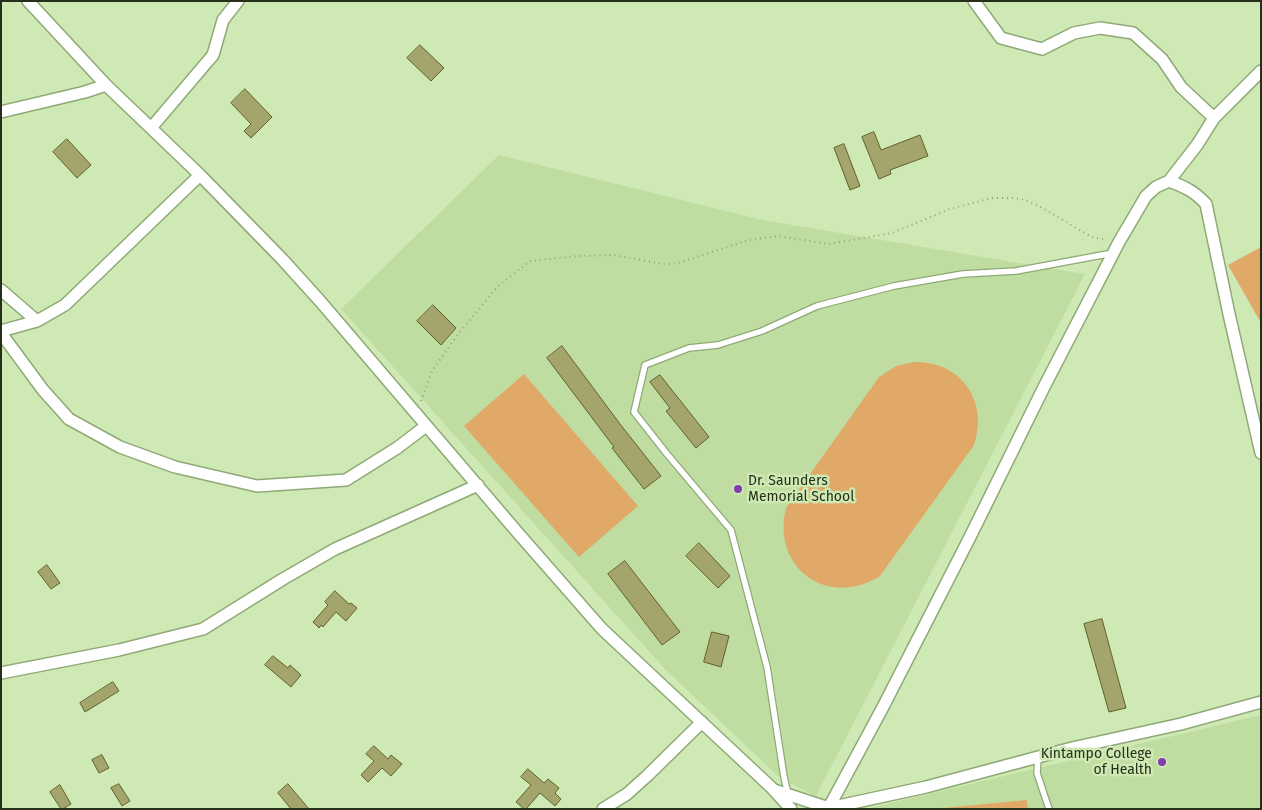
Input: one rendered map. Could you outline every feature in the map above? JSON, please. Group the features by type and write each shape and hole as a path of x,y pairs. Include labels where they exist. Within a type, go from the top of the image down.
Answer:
{"street":[{"path":"28,1 106,85 200,174 282,259 602,629 773,789 791,809"},
{"path":"151,128 213,55 223,20 238,1"},
{"path":"974,1 1001,38 1042,49 1074,33 1100,28 1133,33 1162,59 1181,87 1214,118"},
{"path":"829,808 883,707 1119,242 1146,196 1156,187 1169,181 1197,145 1214,118 1261,71"},
{"path":"1,112 106,85"},
{"path":"200,174 65,305 37,321 1,332 43,390 69,420 120,447 166,464 257,486 346,480 397,448 426,426"},
{"path":"1169,181 1196,193 1206,204 1261,453"},
{"path":"1,290 37,321"},
{"path":"1,673 119,650 203,629 334,549 478,486"},
{"path":"773,789 829,808 926,787 1072,748 1181,724 1261,702"},
{"path":"603,809 627,794 702,722"}],"lane":[{"path":"788,795 767,667 731,530 634,412 645,366 689,348 718,346 762,331 817,306 894,286 963,274 1016,271 1113,253"},
{"path":"1038,758 1037,774 1049,809"}],"path":[{"path":"416,414 432,371 456,337 497,287 530,261 578,256 613,255 664,264 678,263 749,240 778,236 829,244 892,234 950,209 992,198 1025,200 1092,237 1119,242"}],"shaded area":[{"name":"Dr. Saunders Memorial School","path":"499,155 762,220 1085,274 816,796 780,778 664,668 341,309"},
{"path":"1261,247 1261,323 1228,265"},
{"path":"914,362 931,363 945,368 958,376 967,387 974,399 978,413 978,429 974,445 880,576 860,585 841,588 823,585 808,577 795,565 787,549 784,530 786,508 879,377 896,366"},
{"path":"524,374 638,506 579,557 464,426"},
{"name":"Kintampo College of Health","path":"1261,715 1261,809 866,809"},
{"path":"1027,800 1028,809 933,809"}],"building":[{"path":"420,45 444,68 431,81 407,58"},
{"path":"245,89 272,117 251,138 244,131 251,124 231,103"},
{"path":"874,132 881,150 920,135 928,156 890,170 891,174 879,179 862,137"},
{"path":"67,139 91,165 77,178 53,152"},
{"path":"844,144 860,186 850,190 834,148"},
{"path":"433,305 456,328 441,345 417,321"},
{"path":"562,346 661,476 644,489 547,358"},
{"path":"660,375 709,437 696,448 666,411 670,408 650,382"},
{"path":"699,543 730,576 718,588 686,556"},
{"path":"625,561 680,632 662,645 608,574"},
{"path":"47,565 60,583 51,589 38,572"},
{"path":"335,591 349,604 351,603 357,608 346,621 336,612 323,627 321,625 319,628 313,622 328,605 325,602"},
{"path":"1102,619 1126,708 1109,712 1084,624"},
{"path":"712,632 729,636 721,667 704,662"},
{"path":"273,656 288,668 290,665 301,675 291,687 265,665"},
{"path":"113,682 119,691 85,712 80,703"},
{"path":"374,746 388,759 391,755 402,764 391,776 382,768 368,782 361,775 374,761 366,754"},
{"path":"102,755 109,768 99,773 92,760"},
{"path":"528,769 544,783 548,779 559,788 555,793 561,799 555,806 540,793 526,809 516,802 531,785 521,777"},
{"path":"119,784 130,801 122,806 111,788"},
{"path":"288,784 309,809 291,809 278,793"},
{"path":"60,785 71,804 63,809 61,809 50,792"}],"place":[{"name":"Dr. Saunders Memorial School","path":"738,489"},
{"name":"Kintampo College of Health","path":"1162,762"}]}
